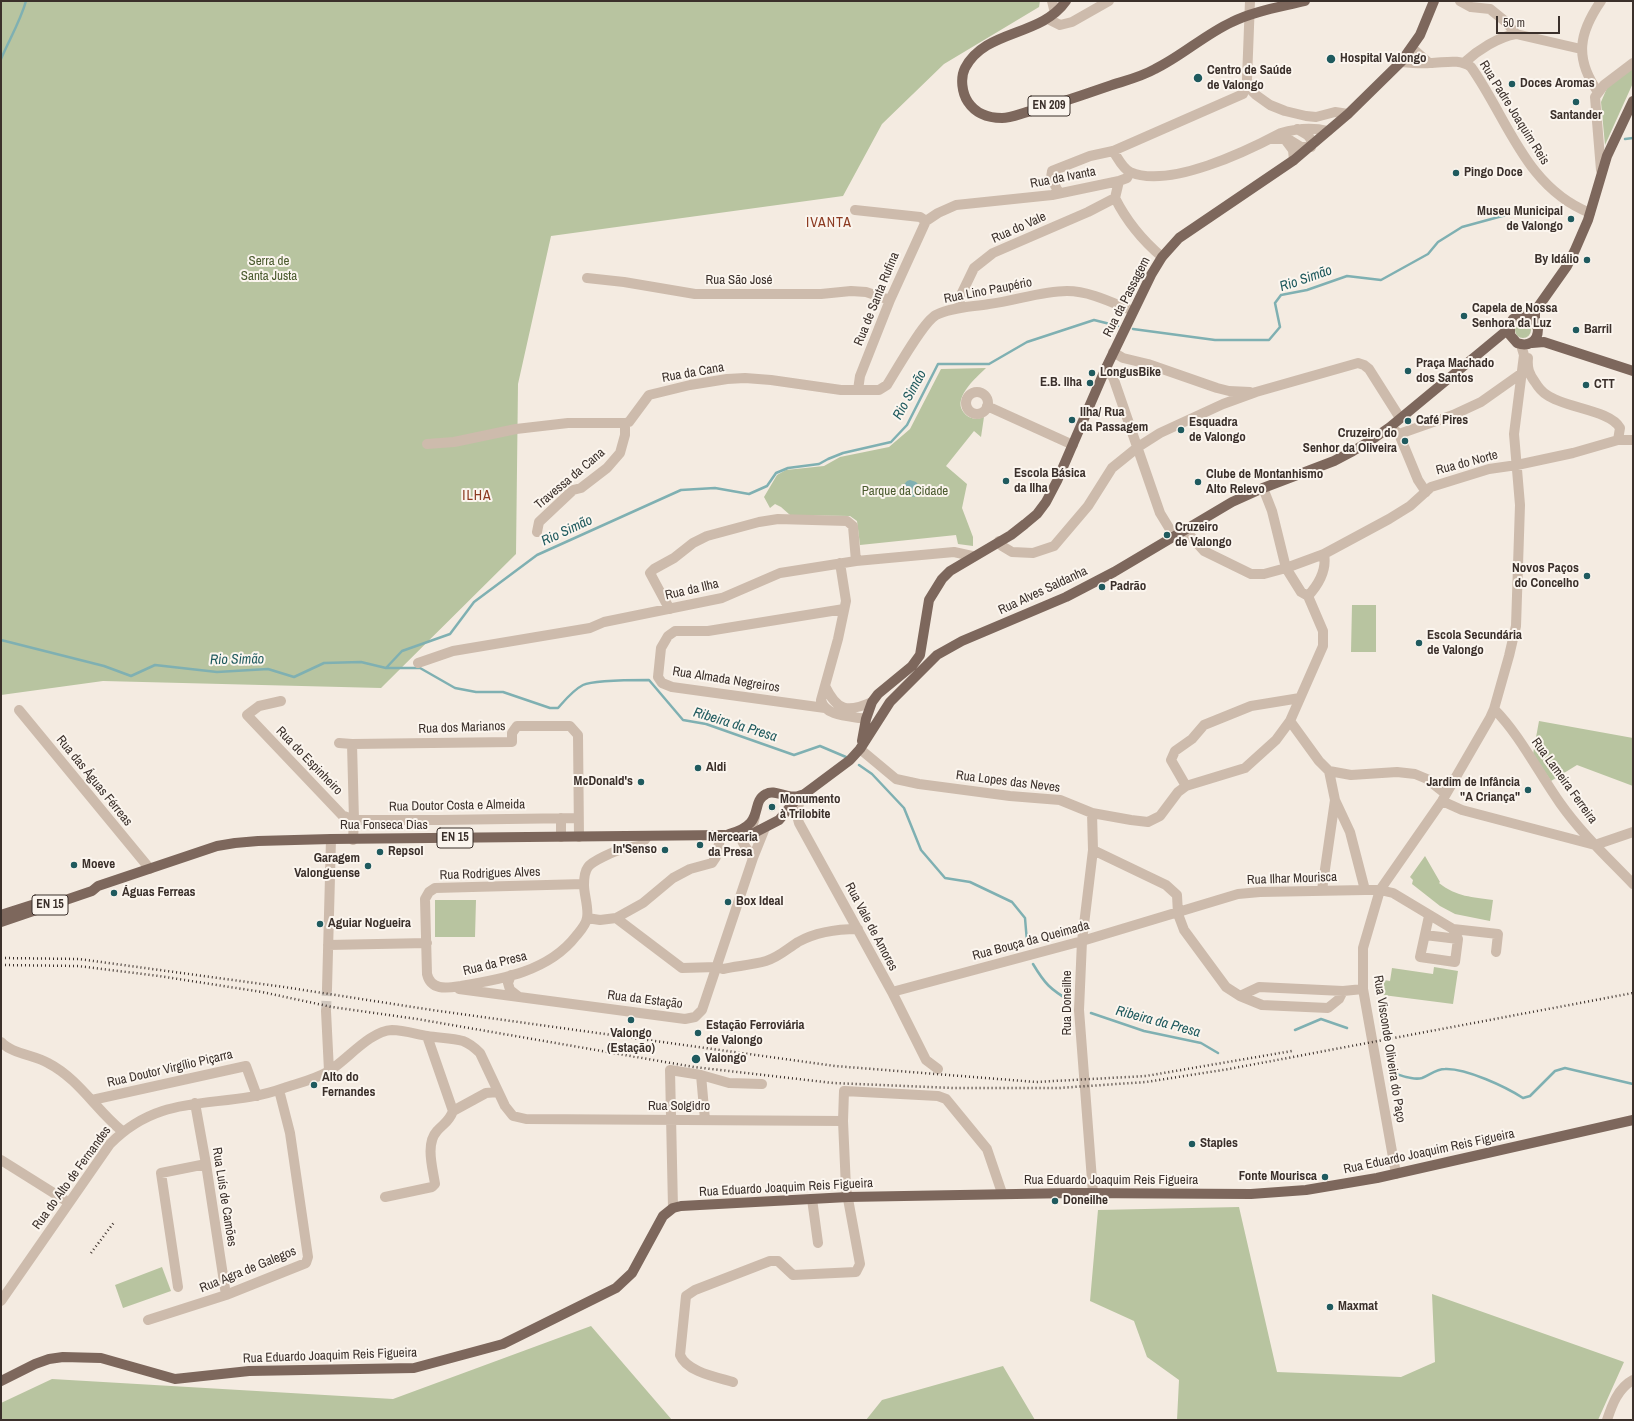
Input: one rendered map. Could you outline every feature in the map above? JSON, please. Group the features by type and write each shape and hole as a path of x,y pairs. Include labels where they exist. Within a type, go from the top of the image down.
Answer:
{"main road":[{"name":"EN 209","path":"1066,1 1061,8 1051,16 982,47 972,57 964,70 962,85 965,98 973,109 987,117 1004,118 1094,91 1154,70 1180,56 1212,32 1250,15 1305,1"},
{"name":"Rua da Passagem","path":"920,655 929,600 942,579 950,571 972,556 999,542 1025,524 1037,514 1046,502 1057,481 1105,370 1151,275 1162,257 1182,236 1294,160 1348,114 1401,62 1412,48 1420,35 1434,1"},
{"path":"1532,343 1536,337 1537,326 1535,312 1570,261 1583,234 1606,156 1633,101"},
{"path":"1400,418 1506,331 1515,317 1522,315 1527,316 1549,337 1633,365"},
{"path":"1510,324 1509,332 1517,342"},
{"path":"1487,346 1497,339 1504,338 1526,345 1544,342 1633,371"},
{"name":"Rua Alves Saldanha","path":"922,668 937,655 962,641 1066,597 1114,572 1232,502 1347,454 1370,441 1400,418"},
{"path":"860,749 866,719 872,702 912,666 920,655 923,660 932,660"},
{"name":"Rua Fonseca Dias","path":"722,835 745,842 750,835 765,828 805,794 850,760 860,749 890,702 922,668"},
{"path":"866,719 875,716 890,702"},
{"name":"Rua Fonseca Dias","path":"1,922 92,891 98,886 217,846 235,843 330,840 722,835 750,825 756,813 760,799 767,793 777,793 794,797 805,794"},
{"path":"756,813 770,821 783,813 784,799 781,795"},
{"name":"Rua Fonseca Dias","path":"1,915 91,885 98,886"},
{"name":"Rua Eduardo Joaquim Reis Figueira","path":"1,1381 35,1364 49,1359 62,1357 101,1358 175,1379 249,1371 414,1368 503,1344 616,1288 632,1273 664,1216 674,1208 681,1206 812,1198 1002,1193 1251,1194 1306,1190 1337,1186 1396,1174 1633,1120"}],"street":[{"path":"1052,1 1051,16 1060,25 1072,22 1109,1"},
{"path":"1250,1 1246,78 1248,87 1270,105 1285,111 1316,117 1335,112 1348,114"},
{"path":"1460,1 1472,7 1490,8 1506,22 1516,34"},
{"path":"1598,92 1592,83 1581,49 1583,36 1588,22 1601,1"},
{"path":"1465,62 1473,55 1506,36 1516,34 1581,49"},
{"path":"1412,48 1429,63"},
{"name":"Rua Padre Joaquim Reis","path":"1401,62 1465,62 1475,72 1530,166 1555,193 1569,203 1590,212"},
{"path":"1601,170 1595,98 1604,84 1633,63"},
{"path":"1055,194 1051,178 1052,170 1090,156 1113,151 1243,94"},
{"path":"1113,151 1123,166 1130,172 1152,176 1195,170 1211,166 1281,133 1297,129 1316,128 1328,131"},
{"path":"1270,139 1284,138 1293,141 1301,147 1310,147 1312,141 1310,137 1297,129"},
{"path":"1284,138 1293,150 1294,160"},
{"name":"Rua da Ivanta","path":"926,221 938,212 956,205 1055,194 1119,181 1127,178 1130,172"},
{"path":"1119,181 1115,198 1130,225 1145,242 1162,257"},
{"name":"Rua do Vale","path":"959,308 960,297 974,268 993,253 1088,212 1115,198"},
{"path":"855,210 920,217 926,221"},
{"name":"Rua de Santa Rufina","path":"858,390 860,376 890,300 926,221"},
{"name":"Rua São José","path":"587,278 624,282 695,294 821,294 851,291 866,292 890,300"},
{"name":"Rua Lino Paupério","path":"858,390 879,390 887,385 925,326 935,316 959,308 1068,291 1094,296 1134,311"},
{"name":"Rua Visconde Oliveira do Paço","path":"1396,1174 1363,989 1363,948 1380,890 1444,798 1494,708 1516,626 1520,505 1514,434 1524,355 1517,342"},
{"path":"1532,343 1528,357 1528,370 1537,385 1547,395 1554,400 1614,420 1620,428 1633,436"},
{"path":"1114,352 1123,358 1148,364 1217,388 1229,391 1256,392"},
{"path":"999,542 1002,546 1012,552 1033,553 1054,546 1088,506 1112,468 1138,447 1160,433 1223,404 1256,392 1358,363 1369,369 1400,418"},
{"path":"1105,370 1113,377 1160,513 1174,536"},
{"path":"1399,434 1453,415 1481,402 1522,373"},
{"name":"Rua da Cana","path":"625,423 629,422 649,395 690,385 727,379 745,378 841,390 858,390"},
{"path":"1520,392 1528,383 1531,382 1537,385"},
{"path":"987,406 1073,445"},
{"path":"427,444 454,442 516,429 568,423 625,423"},
{"name":"Travessa da Cana","path":"538,532 538,522 573,490 581,488 607,468 620,453 625,435 625,423"},
{"path":"1390,426 1399,434 1418,480 1426,492"},
{"path":"1618,440 1620,428"},
{"name":"Rua do Norte","path":"1185,530 1204,551 1251,574 1264,574 1286,568 1324,554 1410,506 1431,487 1489,469 1517,465 1573,453 1618,440 1633,440"},
{"path":"1263,488 1272,511 1286,568 1301,592 1308,596 1315,588 1322,575 1326,563 1324,554"},
{"path":"670,609 664,601 650,573 654,569 674,558 693,543 707,536 759,522 778,519 847,521 853,526 856,561"},
{"name":"Rua da Ilha","path":"418,663 453,651 590,628 604,622 722,598 780,573 856,561 954,552 972,556"},
{"path":"840,563 846,601 821,700 825,708 834,713 866,719"},
{"name":"Rua Lopes das Neves","path":"860,749 896,779 919,784 1010,796 1060,800 1092,813 1148,822 1160,816 1178,792 1186,786 1245,768 1276,740 1290,721 1322,646 1323,631 1308,596"},
{"name":"Rua Almada Negreiros","path":"825,708 672,687 662,683 658,677 661,648 668,636 675,631 708,631 844,609"},
{"path":"825,686 831,699 840,706 858,708 872,702"},
{"path":"1186,786 1170,760 1175,751 1192,739 1204,725 1251,706 1300,698"},
{"name":"Rua do Espinheiro","path":"281,701 259,706 247,715 342,815 354,820"},
{"name":"Rua Lameira Ferreira","path":"1494,708 1513,730 1560,803 1576,824 1633,884"},
{"name":"Rua das Águas Férreas","path":"19,710 150,869"},
{"path":"1290,721 1319,761 1329,771 1351,775 1397,772 1415,774 1427,779 1444,798 1462,810 1595,844 1633,832"},
{"name":"Rua dos Marianos","path":"339,743 512,742 512,733 517,726 570,726 578,735 579,837"},
{"path":"352,744 354,820 353,840"},
{"path":"1329,771 1334,800 1350,832 1365,890"},
{"path":"783,813 798,821 798,806 805,794"},
{"path":"1322,890 1334,800"},
{"name":"Rua da Estação","path":"450,988 684,1019 695,1017 702,1010 753,858 745,842 744,832 752,828 756,813"},
{"name":"Rua Doneilhe","path":"1092,813 1093,850 1082,941 1079,1010 1093,1193"},
{"path":"561,818 561,837"},
{"name":"Rua Doutor Costa e Almeida","path":"354,820 578,818"},
{"name":"Rua Vale de Amores","path":"798,821 892,992 926,1060 938,1068"},
{"name":"Rua da Estação","path":"745,842 765,828"},
{"path":"647,837 640,846 622,849 593,862 587,868 584,884 587,918 600,920 616,918 643,903 673,878 690,869 712,863 716,857 722,835"},
{"path":"327,989 330,840"},
{"path":"1093,850 1166,885 1177,895 1178,914 1184,930 1226,987 1240,996 1262,1005 1328,1008 1339,999 1343,991"},
{"name":"Rua Rodrigues Alves","path":"427,943 425,899 429,892 435,888 584,884"},
{"name":"Rua Ilhar Mourisca","path":"1178,914 1238,894 1322,890 1380,890 1393,893 1429,916 1453,929"},
{"name":"Rua Bouça da Queimada","path":"892,992 1178,914"},
{"path":"1429,916 1420,956 1455,962 1458,939 1453,929"},
{"name":"Rua da Presa","path":"427,943 428,981 435,987 450,988 511,976 536,968 554,957 572,942 587,918"},
{"path":"616,918 682,968 717,967 723,969 766,961 783,954 799,942 824,932 838,929 858,929"},
{"path":"1453,929 1498,934 1496,952"},
{"path":"1425,935 1458,939"},
{"path":"328,945 427,943"},
{"path":"511,976 508,983 510,990 520,997"},
{"path":"1240,996 1259,987 1343,991 1363,989"},
{"path":"326,1012 329,1071"},
{"name":"Rua Solgidro","path":"329,1071 344,1062 363,1044 380,1032 392,1030 463,1041 474,1046 480,1053 505,1106 513,1116 526,1119 843,1121"},
{"path":"385,1197 432,1187 435,1184 431,1153 432,1141 436,1132 450,1119 453,1111 426,1036"},
{"path":"1,1042 26,1056 47,1062 63,1072 92,1100 111,1122 122,1131"},
{"name":"Rua Doutor Virgílio Piçarra","path":"92,1100 246,1066 257,1096"},
{"path":"674,1208 670,1070 701,1075 730,1083 762,1084"},
{"name":"Rua do Alto de Fernandes","path":"1,1302 68,1202 110,1144 122,1131 144,1118 168,1108 195,1103 257,1096 279,1090 329,1071"},
{"path":"701,1075 705,1120"},
{"name":"Rua Agra de Galegos","path":"148,1320 226,1295 306,1263 308,1257 290,1133 279,1090"},
{"path":"733,1382 698,1370 683,1362 680,1355 686,1296 695,1290 770,1261 778,1261 793,1275 856,1272 860,1264 846,1188 843,1121 844,1091 938,1096 946,1100 987,1149 1002,1193"},
{"path":"453,1111 486,1093 498,1092"},
{"name":"Rua Luís de Camões","path":"195,1103 226,1295"},
{"path":"1,1160 68,1202"},
{"path":"178,1287 161,1173 206,1164"},
{"path":"812,1198 818,1243"},
{"path":"1607,1420 1614,1401 1628,1383 1633,1380"}],"green space":[{"name":"Serra de Santa Justa","path":"1,1 1040,1 1039,7 944,64 882,124 843,196 551,236 518,384 516,554 381,688 103,681 1,695"},
{"path":"1633,68 1633,83 1605,145 1601,102 1607,88"},
{"path":"1523,322 1530,327 1531,330 1526,337 1523,338 1516,333 1515,330 1520,323"},
{"name":"Parque da Cidade","path":"986,368 966,390 962,396 961,403 962,409 968,417 975,419 984,417 981,437 974,431 946,466 967,484 962,508 973,537 973,546 958,544 956,535 860,545 857,521 850,516 790,515 775,504 770,508 764,497 777,475 786,470 824,466 840,457 889,447 910,429 941,369"},
{"path":"1352,605 1376,605 1376,652 1351,652"},
{"path":"1539,721 1633,738 1633,786 1577,765 1551,781 1533,754"},
{"path":"772,802 777,807 772,812 767,807"},
{"path":"1425,856 1440,882 1439,883 1446,888 1465,896 1493,900 1490,921 1455,914 1440,906 1412,884 1413,880 1410,877"},
{"path":"435,900 476,900 475,937 435,937"},
{"path":"1434,967 1458,971 1453,1004 1383,995 1384,980 1390,981 1392,968 1433,974"},
{"path":"1239,1207 1277,1372 1401,1377 1435,1362 1432,1294 1624,1362 1598,1420 1177,1420 1179,1380 1147,1357 1134,1321 1090,1301 1098,1210"},
{"path":"162,1267 171,1291 123,1308 115,1285"},
{"path":"591,1326 672,1420 1,1420 1,1403 52,1379 393,1399"},
{"path":"1003,1366 1035,1420 866,1420 882,1400"}],"water":[{"path":"910,480 916,482 923,490 923,495 913,497 907,495 903,491 902,487 907,481"}],"waterway":[{"path":"1,59 18,24 26,1"},
{"name":"Rio Simão","path":"1625,139 1633,138"},
{"name":"Rio Simão","path":"1133,329 1215,340 1269,340 1280,327 1275,303 1281,295 1307,290 1347,276 1381,280 1428,254 1438,242 1462,227 1506,215"},
{"name":"Rio Simão","path":"1,640 104,666 131,676 155,665 217,672 268,669 294,677 324,663 361,662 386,668 402,651 450,634 474,602 537,555 681,490 715,488 749,494 767,486 776,473 788,468 819,464 843,453 891,442 907,425 938,364 989,364 1027,342 1094,320 1118,326"},
{"name":"Ribeira da Presa","path":"386,668 420,668 455,688 476,692 503,692 550,708 558,708 569,695 588,683 649,680 683,720 706,724 794,755 820,746 846,757"},
{"name":"Ribeira da Presa","path":"859,765 872,774 904,808 921,850 945,878 970,882 1012,902 1025,918 1027,942"},
{"name":"Ribeira da Presa","path":"1033,964 1048,986 1070,1001"},
{"name":"Ribeira da Presa","path":"1091,1013 1144,1031 1201,1043 1218,1053"},
{"name":"Ribeira da Presa","path":"1295,1030 1321,1019 1347,1028"},
{"name":"Ribeira da Presa","path":"1389,1072 1418,1079 1439,1070 1454,1070 1486,1079 1523,1098 1530,1096 1555,1071 1565,1068 1633,1084"}],"tunnel":[{"path":"326,1011 327,989"}],"railway":[{"path":"1,958 79,959 835,1066 1036,1082 1146,1076 1292,1051"},
{"path":"1,965 78,966 159,976 262,992 332,1007 417,1019 694,1067 833,1083 953,1088 1059,1088 1146,1082 1229,1069 1633,993"},
{"path":"91,1253 115,1221"}],"place":[{"name":"Hospital Valongo","path":"1331,59"},
{"name":"Centro de Saúde de Valongo","path":"1198,78"},
{"name":"Doces Aromas","path":"1512,84"},
{"name":"Santander","path":"1576,102"},
{"name":"Pingo Doce","path":"1456,173"},
{"name":"Museu Municipal de Valongo","path":"1571,219"},
{"name":"By Idálio","path":"1587,260"},
{"name":"Capela de Nossa Senhora da Luz","path":"1464,316"},
{"name":"Barril","path":"1576,330"},
{"name":"Praça Machado dos Santos","path":"1408,371"},
{"name":"LongusBike","path":"1092,373"},
{"name":"E.B. Ilha","path":"1090,383"},
{"name":"CTT","path":"1586,385"},
{"name":"Ilha/ Rua da Passagem","path":"1072,420"},
{"name":"Café Pires","path":"1408,421"},
{"name":"Esquadra de Valongo","path":"1181,430"},
{"name":"Cruzeiro do Senhor da Oliveira","path":"1405,441"},
{"name":"Escola Básica da Ilha","path":"1006,481"},
{"name":"Clube de Montanhismo Alto Relevo","path":"1198,482"},
{"name":"Cruzeiro de Valongo","path":"1167,535"},
{"name":"Novos Paços do Concelho","path":"1587,576"},
{"name":"Padrão","path":"1102,587"},
{"name":"Escola Secundária de Valongo","path":"1419,643"},
{"name":"Aldi","path":"698,768"},
{"name":"McDonald's","path":"641,782"},
{"name":"Jardim de Infância \"A Criança\"","path":"1528,790"},
{"name":"Monumento à Trilobite","path":"772,807"},
{"name":"Mercearia da Presa","path":"700,845"},
{"name":"In'Senso","path":"665,850"},
{"name":"Repsol","path":"380,852"},
{"name":"Moeve","path":"74,865"},
{"name":"Garagem Valonguense","path":"368,866"},
{"name":"Águas Ferreas","path":"114,893"},
{"name":"Box Ideal","path":"728,902"},
{"name":"Aguiar Nogueira","path":"320,924"},
{"name":"Valongo (Estação)","path":"631,1020"},
{"name":"Estação Ferroviária de Valongo","path":"698,1033"},
{"name":"Valongo","path":"696,1059"},
{"name":"Alto do Fernandes","path":"314,1085"},
{"name":"Staples","path":"1192,1144"},
{"name":"Fonte Mourisca","path":"1325,1177"},
{"name":"Doneilhe","path":"1055,1201"},
{"name":"Maxmat","path":"1330,1307"}],"district":[{"name":"IVANTA","path":"829,223"},
{"name":"ILHA","path":"477,496"}]}
